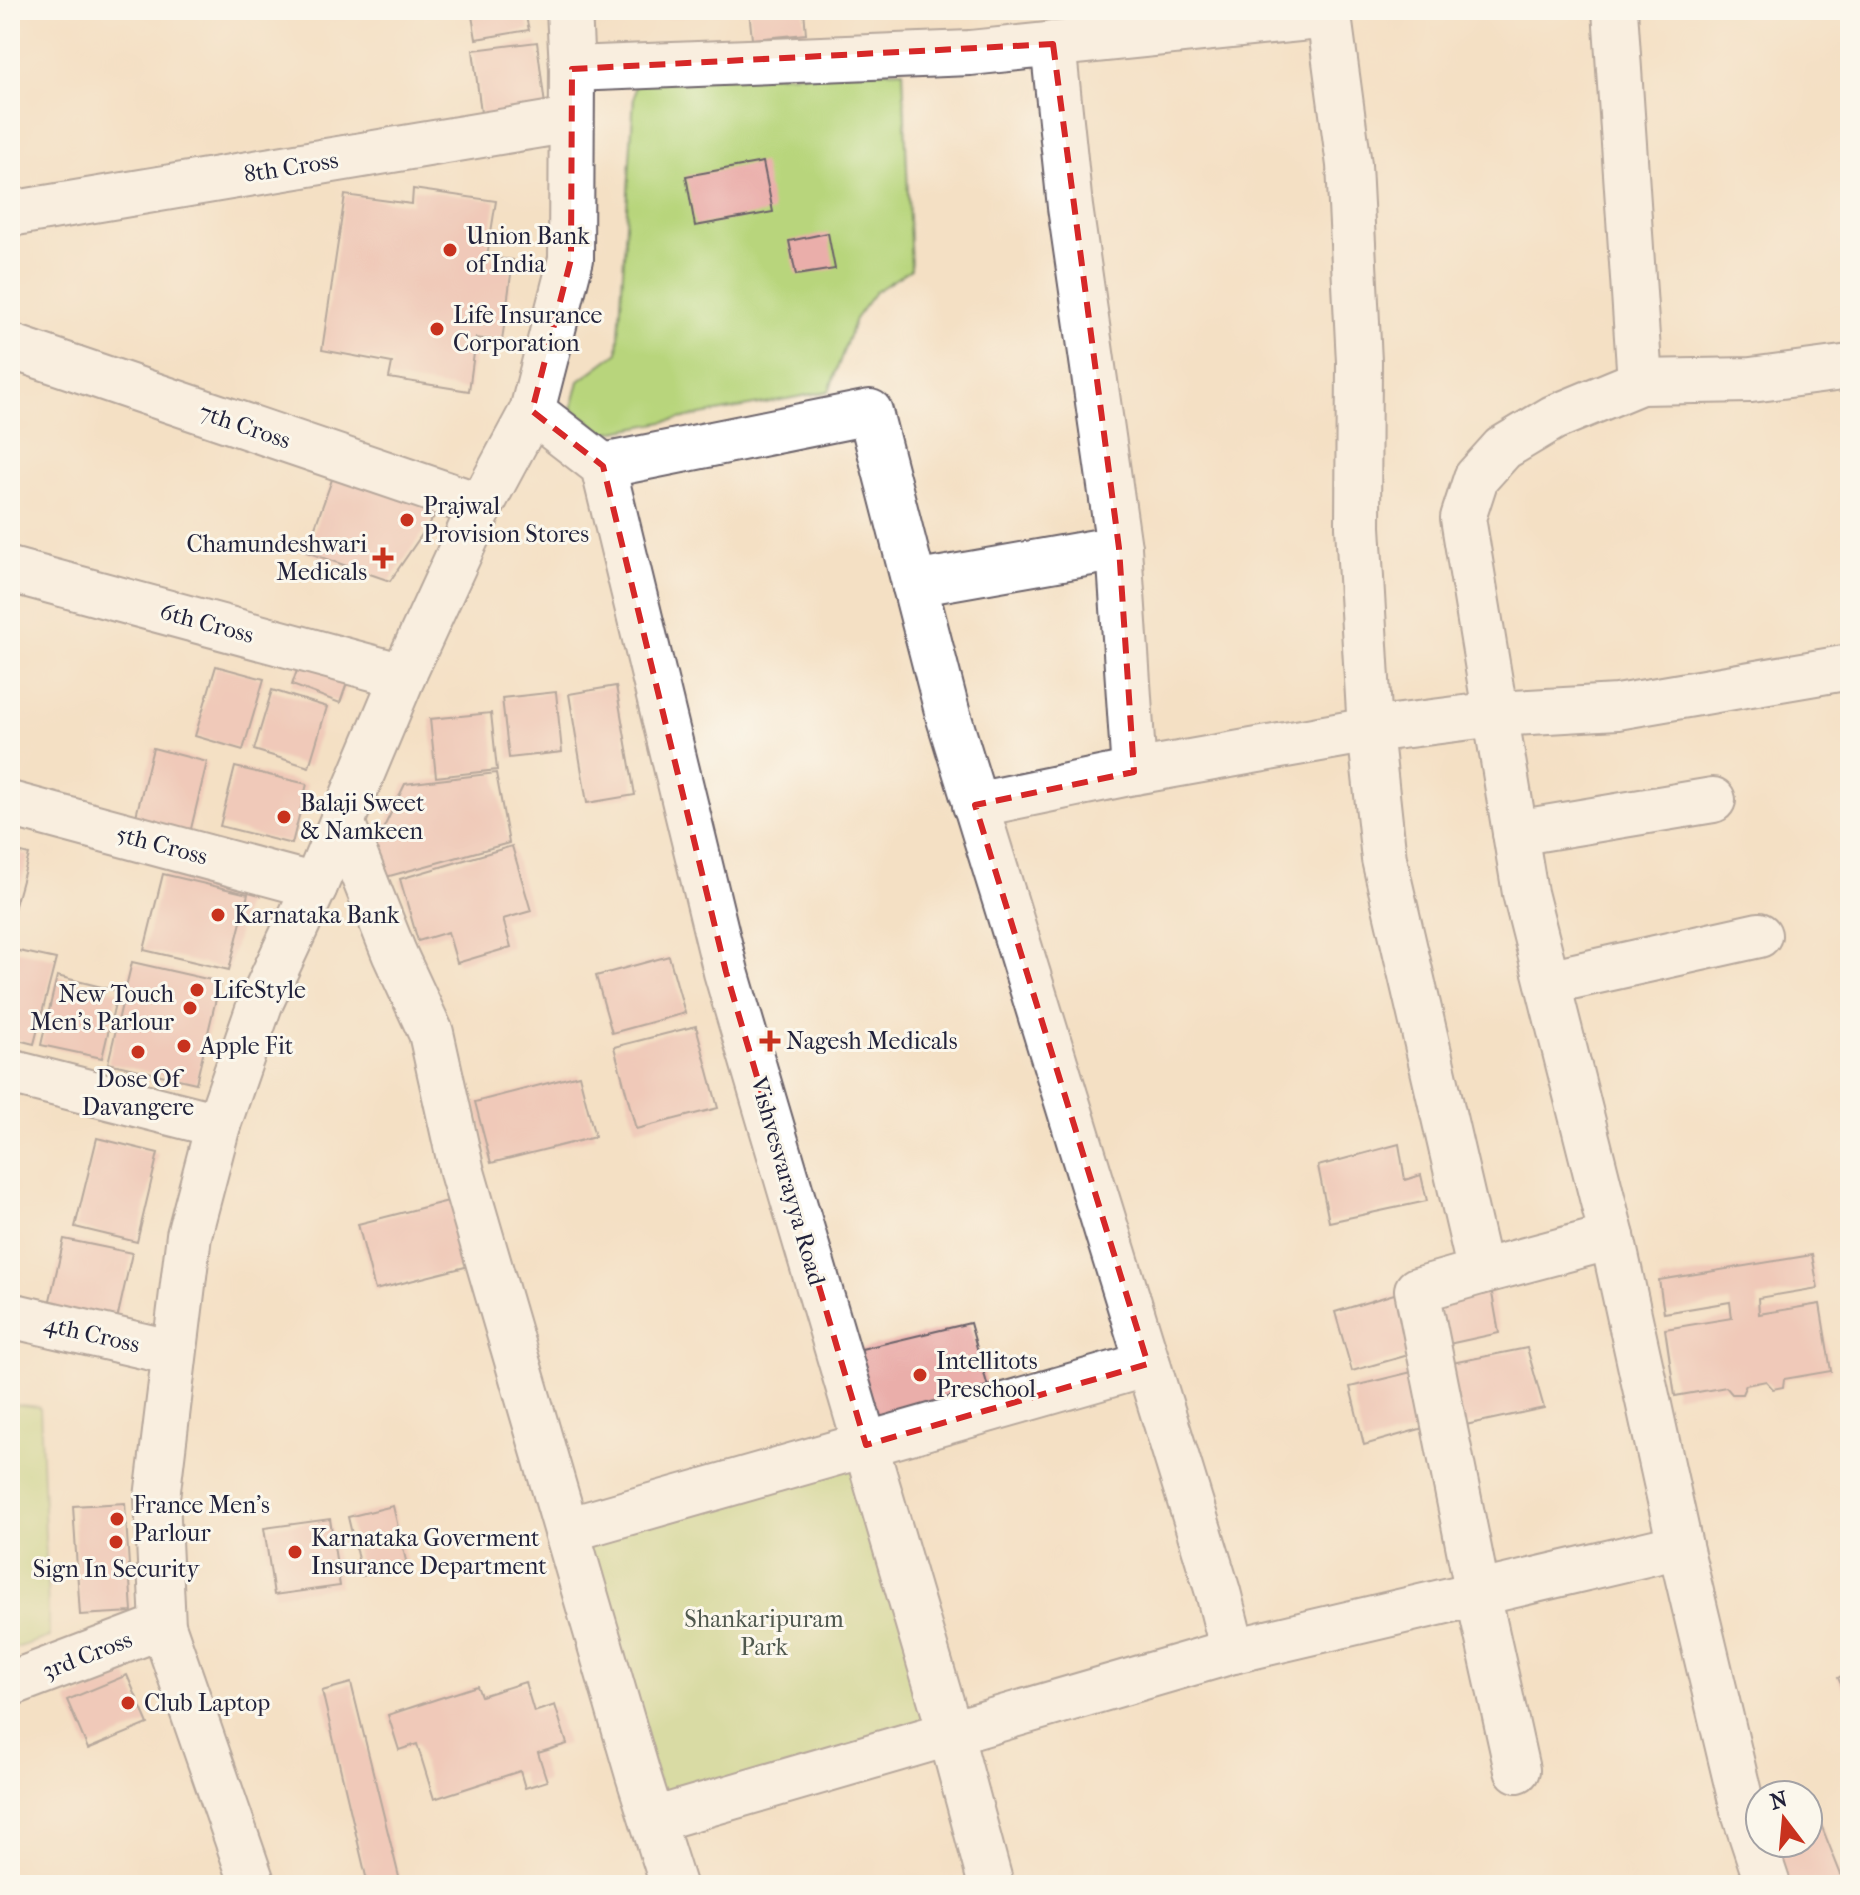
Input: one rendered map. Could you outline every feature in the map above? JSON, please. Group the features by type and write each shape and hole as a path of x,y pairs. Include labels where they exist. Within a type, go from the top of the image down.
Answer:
{"street":[{"path":"248,1884 163,1626 157,1498 189,1235 218,1125 260,1004 315,886 403,676 481,506 532,411 571,259 572,69 569,10"},
{"path":"1615,10 1640,382"},
{"path":"572,69 970,53 1346,13 1349,165 1359,362 1358,527 1370,730 1384,859 1480,1272"},
{"path":"1053,44 1070,207 1119,548 1134,772"},
{"name":"8th Cross","path":"10,214 571,120"},
{"name":"7th Cross","path":"10,346 481,506"},
{"path":"1768,1885 1743,1810 1680,1546 1612,1237 1525,893 1463,518 1476,478 1503,448 1553,418 1640,382 1751,380 1850,367"},
{"path":"532,411 603,466 870,412 948,715 1218,1592 1233,1651"},
{"name":"Vishvesvarayya Road","path":"603,466 726,972 950,1732 991,1885"},
{"path":"914,584 1119,548"},
{"name":"6th Cross","path":"10,570 403,676"},
{"path":"975,805 1134,772 1370,730 1495,714 1617,707 1850,667"},
{"path":"1515,833 1713,800"},
{"name":"5th Cross","path":"10,804 315,886"},
{"path":"342,822 394,953 431,1033 462,1172 673,1885"},
{"path":"1548,982 1759,935"},
{"path":"10,1072 218,1125"},
{"path":"1517,1770 1417,1290 1612,1237"},
{"name":"4th Cross","path":"10,1315 174,1353"},
{"path":"567,1530 1148,1364"},
{"path":"653,1820 1233,1651 1680,1546"},
{"name":"3rd Cross","path":"10,1684 163,1626"}],"highlighted area":[{"path":"1053,44 1119,548 1134,772 975,805 1148,1364 866,1445 726,972 603,466 532,411 571,259 572,69"}],"green space":[{"path":"903,70 911,269 875,292 855,319 829,391 605,433 572,408 579,381 618,352 635,80"},
{"path":"10,1404 40,1407 49,1637 10,1650"},
{"name":"Shankaripuram Park","path":"858,1461 934,1725 665,1806 585,1540"}],"building":[{"path":"471,10 542,10 542,14 526,17 529,30 476,39"},
{"path":"655,10 728,10 729,12 656,19"},
{"path":"749,10 804,10 806,34 752,39"},
{"path":"537,42 546,113 482,121 473,50"},
{"path":"763,162 773,212 695,226 686,176"},
{"path":"413,189 496,201 487,257 513,260 502,341 476,338 469,391 389,378 392,363 322,350 345,195 412,204"},
{"path":"828,233 835,269 796,275 789,241"},
{"path":"334,474 438,511 390,581 306,552"},
{"path":"301,659 349,677 340,703 292,685"},
{"path":"216,666 264,679 243,750 195,736"},
{"path":"616,686 635,795 587,803 569,694"},
{"path":"272,690 327,707 309,767 254,750"},
{"path":"556,692 562,752 509,758 502,698"},
{"path":"491,713 497,770 436,777 430,719"},
{"path":"153,748 207,762 190,833 135,820"},
{"path":"235,767 307,784 292,844 220,826"},
{"path":"496,773 509,843 375,880 369,858 405,784"},
{"path":"512,846 531,911 503,919 511,947 457,963 448,932 418,941 400,879"},
{"path":"10,850 29,855 11,920 10,920"},
{"path":"163,874 248,894 229,970 144,950"},
{"path":"10,949 56,959 34,1044 10,1038"},
{"path":"669,956 685,1013 612,1033 596,976"},
{"path":"132,962 220,982 196,1083 108,1063"},
{"path":"57,976 118,991 102,1058 41,1045"},
{"path":"696,1026 718,1108 636,1129 614,1047"},
{"path":"579,1075 595,1137 491,1163 475,1102"},
{"path":"97,1138 158,1153 137,1242 75,1227"},
{"path":"1399,1144 1405,1180 1421,1175 1427,1201 1329,1222 1318,1166"},
{"path":"456,1199 473,1265 375,1290 358,1224"},
{"path":"64,1239 132,1253 116,1324 48,1309"},
{"path":"1812,1255 1818,1288 1758,1298 1759,1314 1820,1304 1831,1371 1784,1379 1783,1387 1773,1389 1766,1381 1746,1385 1742,1394 1732,1394 1726,1387 1675,1396 1665,1329 1732,1318 1730,1302 1664,1313 1659,1280"},
{"path":"1490,1282 1499,1333 1444,1345 1436,1294"},
{"path":"1404,1291 1419,1352 1352,1371 1335,1312"},
{"name":"Intellitots Preschool","path":"970,1323 991,1398 873,1433 849,1352"},
{"path":"1527,1348 1544,1408 1461,1426 1447,1364"},
{"path":"1420,1370 1434,1425 1364,1445 1350,1387"},
{"path":"125,1503 132,1612 80,1615 73,1506"},
{"path":"393,1506 407,1565 362,1576 348,1517"},
{"path":"330,1519 340,1586 274,1595 264,1528"},
{"path":"1850,1671 1850,1702 1838,1678"},
{"path":"127,1675 148,1724 88,1749 67,1700"},
{"path":"525,1682 534,1712 555,1705 567,1744 538,1753 547,1781 525,1788 520,1771 434,1799 417,1744 399,1750 388,1715 477,1686 481,1696"},
{"path":"351,1683 401,1885 368,1885 322,1691"},
{"path":"1824,1832 1845,1885 1789,1885 1779,1859 1824,1859"}],"place":[{"name":"Union Bank of India","path":"450,250"},
{"name":"Life Insurance Corporation","path":"437,329"},
{"name":"Prajwal Provision Stores","path":"407,520"},
{"name":"Chamundeshwari Medicals","path":"383,558"},
{"name":"Balaji Sweet & Namkeen","path":"284,817"},
{"name":"Karnataka Bank","path":"218,915"},
{"name":"LifeStyle","path":"197,990"},
{"name":"New Touch Men's Parlour","path":"190,1008"},
{"name":"Nagesh Medicals","path":"770,1041"},
{"name":"Apple Fit","path":"184,1046"},
{"name":"Dose Of Davangere","path":"138,1052"},
{"name":"Intellitots Preschool","path":"920,1375"},
{"name":"France Men's Parlour","path":"117,1519"},
{"name":"Sign In Security","path":"116,1542"},
{"name":"Karnataka Goverment Insurance Department","path":"295,1552"},
{"name":"Club Laptop","path":"128,1703"}]}
